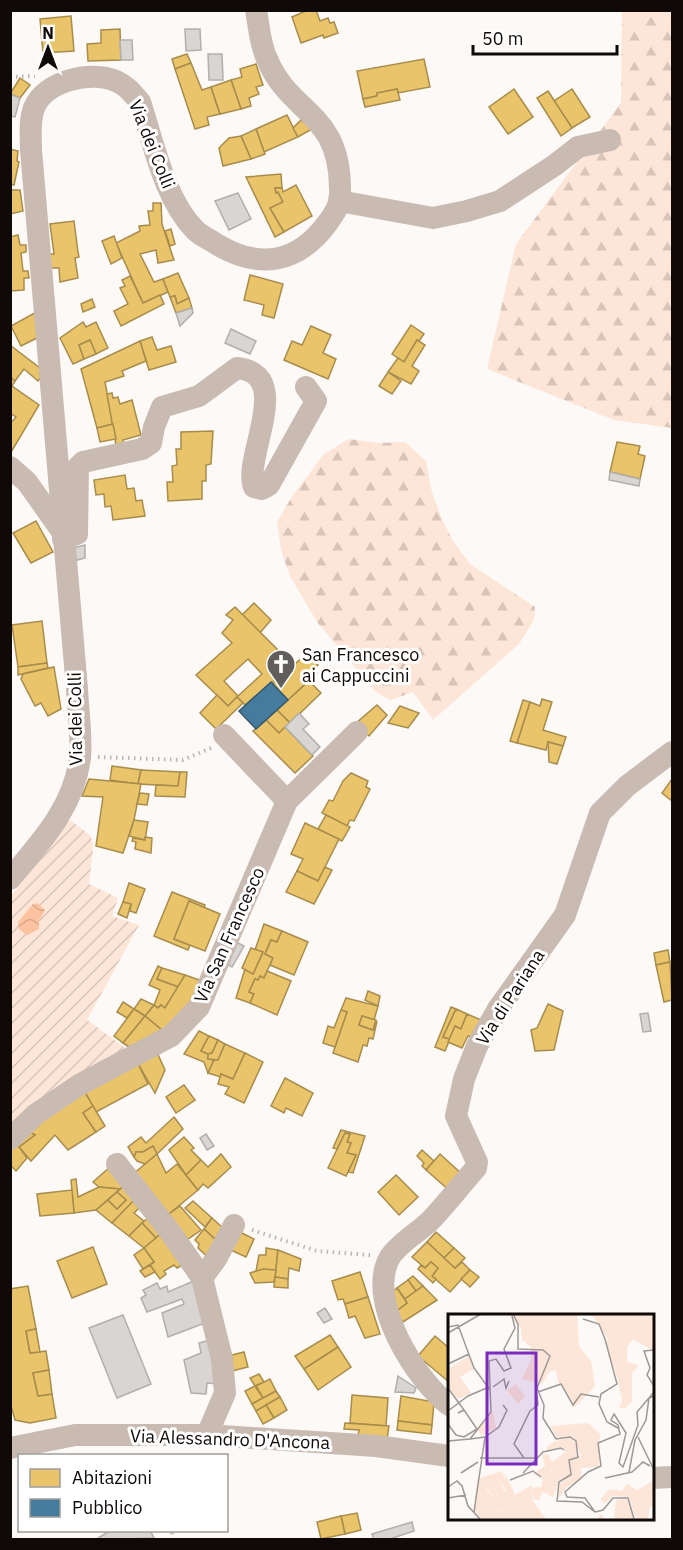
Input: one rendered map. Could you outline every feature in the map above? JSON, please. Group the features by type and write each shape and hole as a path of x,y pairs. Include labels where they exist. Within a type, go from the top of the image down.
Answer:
{"street":[{"name":"Via dei Colli","path":"10,879 54,826 74,785 80,756 77,689 31,150 31,119 35,106 51,80 95,76 114,80 128,88 140,102 179,211 197,232 238,256 274,259 291,255 319,234 338,210 340,168 334,144 314,115 284,88 266,59 256,10"},
{"path":"339,201 433,218 467,211 500,201 578,147 610,140"},
{"path":"16,478 63,536 77,534 78,467 83,462 142,449 151,443 153,427 162,407 200,396 237,368 246,369 256,378 266,395 262,428 250,479 254,487 262,489 269,485 316,401 306,387"},
{"path":"16,478 57,473"},
{"path":"224,735 287,801 357,732"},
{"name":"Via di Pariana","path":"390,1257 431,1220 476,1168 477,1162 456,1116 464,1079 477,1047 498,1009 565,915 600,813 627,786 672,752"},
{"name":"Via San Francesco","path":"10,1139 36,1114 79,1084 171,1036 199,1007 287,801"},
{"path":"117,1164 171,1233 202,1278 222,1359 225,1393 207,1435"},
{"path":"202,1278 234,1225"},
{"path":"390,1257 384,1279 385,1298 402,1347 432,1392 448,1404"},
{"name":"Via Alessandro D'Ancona","path":"10,1448 75,1435 207,1435 376,1446 448,1456"},
{"path":"653,1478 672,1477"}],"path":[{"path":"10,77 51,80"},
{"path":"80,756 183,760 210,749 224,735"},
{"path":"234,1225 317,1251 390,1257"}],"green space":[{"path":"622,11 672,11 672,428 614,420 487,369 516,244 621,103"},
{"path":"349,439 377,443 405,442 426,461 431,489 441,517 453,541 470,564 535,607 534,620 519,644 433,720 413,692 391,700 377,693 317,622 290,576 281,550 277,522 291,498 324,454"},
{"path":"70,820 91,836 93,850 89,884 118,898 112,916 139,925 87,1020 124,1047 123,1051 11,1128 11,896"}],"water":[{"path":"37,903 45,910 39,921 39,929 27,935 19,929 18,922 33,904"}],"building: Abitazioni":[{"path":"308,10 316,10 320,21 328,18 330,23 334,22 338,33 324,38 323,35 301,43 292,17"},
{"path":"71,16 74,51 43,53 40,19"},
{"path":"120,29 121,60 88,61 87,44 101,43 101,30"},
{"path":"187,54 191,63 175,69 172,59"},
{"path":"424,59 430,87 398,93 397,89 377,93 377,96 363,99 357,71"},
{"path":"191,63 202,90 211,87 220,114 207,117 209,125 195,129 175,69"},
{"path":"256,64 263,85 256,87 259,94 249,98 251,106 241,109 231,80 242,77 240,69"},
{"path":"20,78 30,85 20,98 10,94"},
{"path":"231,80 241,109 220,114 211,87"},
{"path":"397,89 400,100 365,107 363,99 377,96 377,93"},
{"path":"514,89 533,117 508,134 489,107"},
{"path":"572,89 590,117 572,128 554,101"},
{"path":"548,91 572,128 561,136 537,98"},
{"path":"287,115 298,137 264,152 256,129"},
{"path":"301,120 312,129 298,137 293,128"},
{"path":"256,129 265,154 251,159 241,136"},
{"path":"241,136 251,159 223,166 219,148 229,138"},
{"path":"10,149 18,151 17,161 19,162 14,185 10,184"},
{"path":"281,174 282,188 275,188 283,202 270,208 284,232 275,237 246,177"},
{"path":"296,185 312,216 284,232 270,208 283,202 275,188 282,188 283,192"},
{"path":"10,190 20,190 23,211 10,214"},
{"path":"153,203 161,203 162,224 174,260 158,263 156,250 140,254 154,282 163,279 168,292 143,303 116,243 140,231 139,226 150,225 148,211 153,211"},
{"path":"74,221 79,257 75,258 78,278 60,282 59,268 51,268 49,254 54,254 50,224"},
{"path":"171,229 175,244 170,246 165,231"},
{"path":"18,235 20,245 26,245 26,252 21,253 23,271 28,271 29,278 24,278 24,290 10,291 10,237"},
{"path":"114,236 122,258 111,264 102,241"},
{"path":"178,273 189,298 177,304 175,296 170,297 163,279"},
{"path":"250,275 283,284 274,318 262,315 264,305 244,300"},
{"path":"130,276 143,303 160,295 164,304 121,326 114,311 128,304 120,288 125,286 122,280"},
{"path":"175,296 177,304 189,298 192,308 176,313 170,297"},
{"path":"92,299 95,307 83,312 81,304"},
{"path":"40,310 43,335 21,346 11,326"},
{"path":"83,322 86,327 96,322 108,348 96,354 90,340 79,345 84,359 73,364 60,338"},
{"path":"411,325 424,334 419,341 417,340 404,362 392,354"},
{"path":"311,326 331,335 323,353 336,359 328,379 284,360 292,341 302,345"},
{"path":"152,337 157,350 171,346 176,362 149,370 140,341"},
{"path":"90,340 96,354 84,359 79,345"},
{"path":"417,340 425,345 412,366 419,371 411,384 388,372 398,358 404,362"},
{"path":"140,341 146,361 122,371 124,376 105,382 113,424 97,428 81,369"},
{"path":"10,345 45,372 38,381 24,369 15,381 10,377"},
{"path":"388,372 401,381 392,394 379,386"},
{"path":"10,377 15,381 12,386 39,405 10,454 10,424 16,417 10,413"},
{"path":"112,393 113,398 118,397 120,404 132,400 141,435 123,440 123,444 116,445 107,394"},
{"path":"113,424 116,439 100,442 97,428"},
{"path":"213,431 211,464 206,465 206,481 202,481 202,499 168,501 167,482 173,482 172,466 177,465 176,449 181,449 181,432"},
{"path":"617,442 640,446 638,454 645,456 640,479 610,472"},
{"path":"125,475 127,489 134,488 136,501 142,500 145,516 113,520 111,506 105,507 104,494 96,495 94,480"},
{"path":"36,521 53,552 31,563 13,533"},
{"path":"254,603 271,620 259,634 241,616"},
{"path":"235,607 293,665 245,705 237,697 228,706 196,675 232,643 222,633 233,620 226,615","holes":["248,659 262,674 238,696 224,681"]},
{"path":"42,621 47,663 18,667 12,625"},
{"path":"307,653 318,665 313,669 317,673 288,700 273,684"},
{"path":"47,663 48,668 18,675 18,667"},
{"path":"54,667 61,709 48,716 41,703 35,706 21,679 23,674"},
{"path":"309,681 321,693 290,723 277,710"},
{"path":"217,695 228,706 237,697 243,703 216,729 200,713"},
{"path":"542,699 552,702 543,730 566,737 563,746 548,742 546,750 517,743 530,702 540,706"},
{"path":"523,700 530,702 517,743 510,741"},
{"path":"377,705 387,715 369,736 356,723"},
{"path":"400,706 419,713 408,728 388,723"},
{"path":"277,710 290,723 279,733 266,720"},
{"path":"266,720 279,733 285,727 313,756 295,773 253,731"},
{"path":"548,742 563,746 557,764 549,762"},
{"path":"112,766 141,770 138,784 110,780"},
{"path":"141,770 180,772 178,786 138,784"},
{"path":"180,772 187,772 185,797 155,796 156,785 178,786"},
{"path":"351,773 368,781 366,787 370,789 354,821 350,820 347,826 322,813 329,800 333,801 343,781"},
{"path":"89,779 141,784 134,820 123,853 96,846 103,797 82,796"},
{"path":"672,779 672,801 662,793"},
{"path":"140,793 149,794 147,805 137,804"},
{"path":"326,815 350,827 342,841 318,829"},
{"path":"134,820 148,822 145,840 129,836"},
{"path":"305,823 339,839 318,881 297,871 303,859 291,854"},
{"path":"145,837 152,838 151,853 135,849 136,842 132,841 133,838 145,840"},
{"path":"325,867 332,870 314,904 286,892 297,871 318,881"},
{"path":"129,883 145,889 136,913 130,911 131,904 123,902"},
{"path":"172,892 205,905 204,908 189,901 174,939 190,945 188,950 154,936"},
{"path":"189,901 220,914 205,951 174,939"},
{"path":"123,902 131,904 127,918 118,914"},
{"path":"264,924 282,931 277,942 271,940 265,954 273,958 264,978 260,976 258,980 255,979 249,992 254,994 250,1003 236,998 245,969 253,974 263,952 255,950"},
{"path":"282,931 308,942 294,975 270,965 273,958 265,954 271,940 277,942"},
{"path":"251,948 263,952 253,974 242,968"},
{"path":"668,950 670,962 656,965 654,953"},
{"path":"670,962 672,1000 664,1002 656,965"},
{"path":"158,966 162,968 157,979 179,987 165,1008 161,1005 158,1008 154,1005 160,990 149,985"},
{"path":"162,968 185,975 179,987 157,979"},
{"path":"267,971 291,981 277,1015 250,1003 254,994 249,992 255,979 258,980 260,976 264,978"},
{"path":"185,975 202,981 189,1007 163,1031 145,1016 154,1005 158,1008 161,1005 165,1008"},
{"path":"368,991 380,996 378,1006 365,1000"},
{"path":"346,998 378,1006 374,1020 362,1016 359,1025 373,1030 377,1021 373,1039 369,1038 367,1046 363,1045 358,1062 333,1053 347,1012 341,1010"},
{"path":"141,999 154,1005 145,1016 134,1009"},
{"path":"123,1002 134,1009 127,1018 117,1012"},
{"path":"548,1004 563,1011 554,1050 535,1051 531,1030 537,1028"},
{"path":"451,1007 456,1009 443,1037 450,1039 445,1051 435,1047"},
{"path":"134,1009 145,1016 123,1043 114,1036"},
{"path":"456,1009 467,1014 461,1029 455,1026 450,1039 443,1037"},
{"path":"341,1010 347,1012 335,1047 323,1043 328,1026 334,1028"},
{"path":"467,1014 486,1022 479,1040 468,1036 462,1048 448,1042 455,1026 461,1029"},
{"path":"145,1016 163,1031 134,1050 123,1043"},
{"path":"362,1016 376,1020 373,1030 359,1025"},
{"path":"199,1031 209,1036 201,1051 208,1054 208,1059 214,1060 208,1073 204,1062 184,1054"},
{"path":"209,1036 218,1040 212,1053 208,1054 201,1051"},
{"path":"218,1040 225,1044 218,1060 208,1059 208,1054 212,1053"},
{"path":"225,1044 245,1053 233,1079 221,1074 221,1077 208,1073 214,1060 218,1060"},
{"path":"156,1050 165,1070 155,1093 136,1060"},
{"path":"245,1053 263,1062 244,1103 225,1094 229,1087 218,1084 221,1074 233,1079"},
{"path":"136,1060 148,1084 96,1112 83,1089"},
{"path":"285,1078 313,1093 302,1116 286,1108 284,1113 271,1106"},
{"path":"184,1085 195,1100 176,1113 166,1097"},
{"path":"83,1089 93,1106 83,1113 96,1132 68,1150 55,1135 31,1161 19,1147 35,1135 27,1131"},
{"path":"93,1106 105,1126 96,1132 83,1113"},
{"path":"174,1117 183,1129 157,1154 153,1146 143,1152 136,1152 134,1157 128,1147 141,1137 146,1143"},
{"path":"341,1130 365,1136 353,1173 348,1172 356,1155 347,1153 351,1143 347,1142 350,1134 345,1133 337,1149 333,1148"},
{"path":"27,1131 35,1135 19,1147 27,1158 16,1171 10,1165 10,1147"},
{"path":"345,1133 350,1134 347,1142 351,1143 347,1153 356,1155 346,1176 328,1168"},
{"path":"184,1137 194,1148 191,1150 201,1160 186,1175 169,1150"},
{"path":"153,1146 157,1154 145,1164 134,1157 136,1152 143,1152"},
{"path":"422,1150 434,1161 426,1170 422,1166 424,1163 417,1156"},
{"path":"157,1154 166,1173 177,1164 198,1190 169,1214 132,1175"},
{"path":"221,1154 231,1167 208,1188 203,1184 198,1190 186,1175 201,1160 208,1167"},
{"path":"440,1154 464,1176 450,1191 426,1170"},
{"path":"110,1167 125,1185 120,1189 99,1187 93,1182"},
{"path":"396,1175 418,1197 399,1215 378,1192"},
{"path":"76,1179 78,1197 99,1187 120,1189 96,1210 74,1213 71,1180"},
{"path":"125,1185 136,1199 112,1223 96,1210 108,1200 117,1209 126,1200 117,1192"},
{"path":"72,1190 74,1213 40,1216 37,1194"},
{"path":"117,1192 126,1200 117,1209 108,1200"},
{"path":"135,1199 141,1206 134,1213 144,1221 129,1236 112,1223"},
{"path":"193,1201 212,1218 205,1227 185,1208"},
{"path":"180,1206 201,1230 184,1242 169,1214"},
{"path":"149,1217 163,1232 156,1238 142,1223"},
{"path":"212,1218 223,1228 215,1239 204,1229"},
{"path":"142,1223 156,1238 144,1248 129,1236"},
{"path":"204,1229 219,1243 210,1259 198,1248 199,1244 195,1240"},
{"path":"238,1231 254,1239 246,1257 224,1247"},
{"path":"163,1232 186,1263 177,1268 174,1265 164,1271 166,1274 160,1279 150,1265 154,1262 144,1248"},
{"path":"436,1232 454,1248 444,1258 427,1242"},
{"path":"427,1242 455,1268 462,1262 470,1270 450,1292 432,1276 438,1268 431,1262 425,1268 412,1257"},
{"path":"93,1247 107,1284 72,1298 57,1261"},
{"path":"144,1248 154,1262 143,1269 134,1255"},
{"path":"266,1248 278,1250 276,1270 256,1271 259,1255 266,1255"},
{"path":"454,1248 465,1258 455,1268 444,1258"},
{"path":"278,1250 301,1259 299,1271 289,1268 288,1279 275,1277"},
{"path":"431,1262 438,1268 432,1276 436,1279 433,1283 418,1269 421,1265 425,1268"},
{"path":"150,1265 155,1272 145,1277 140,1271"},
{"path":"263,1269 276,1270 274,1282 255,1283 250,1273"},
{"path":"470,1270 479,1277 470,1287 461,1279"},
{"path":"360,1272 368,1297 345,1304 343,1299 338,1300 332,1281"},
{"path":"413,1276 423,1286 416,1291 408,1280"},
{"path":"275,1277 288,1279 288,1288 274,1287"},
{"path":"408,1280 416,1291 405,1299 397,1288"},
{"path":"28,1286 36,1329 26,1331 30,1353 46,1351 49,1370 33,1373 38,1396 52,1394 56,1418 30,1423 15,1420 10,1402 10,1289"},
{"path":"423,1286 437,1300 403,1322 395,1312 407,1303 405,1299"},
{"path":"397,1288 407,1303 395,1312 387,1296"},
{"path":"368,1297 380,1334 365,1338 355,1316 349,1318 345,1304"},
{"path":"36,1329 40,1352 30,1353 26,1331"},
{"path":"330,1335 338,1347 304,1369 295,1356"},
{"path":"435,1336 448,1347 448,1381 418,1356"},
{"path":"338,1347 351,1367 318,1390 304,1369"},
{"path":"244,1352 248,1367 228,1372 224,1357"},
{"path":"49,1370 52,1394 38,1396 33,1373"},
{"path":"259,1374 264,1382 255,1386 250,1378"},
{"path":"270,1379 276,1391 263,1398 256,1386"},
{"path":"255,1386 263,1398 252,1404 245,1391"},
{"path":"276,1391 280,1397 256,1411 252,1404"},
{"path":"352,1395 388,1398 386,1426 350,1423"},
{"path":"401,1396 434,1402 432,1425 398,1421"},
{"path":"280,1397 287,1410 274,1418 266,1405"},
{"path":"266,1405 274,1418 263,1424 256,1411"},
{"path":"398,1421 432,1425 431,1434 397,1430"},
{"path":"345,1423 389,1426 387,1439 358,1436 359,1430 344,1429"},
{"path":"357,1513 361,1530 345,1534 341,1516"},
{"path":"341,1516 345,1534 321,1539 317,1522"}],"building: Pubblico":[{"path":"271,682 288,700 256,729 239,711"}],"building: Altro":[{"path":"185,29 200,29 201,50 186,51"},
{"path":"120,40 132,40 133,60 121,60"},
{"path":"208,54 222,54 223,80 209,80"},
{"path":"10,94 20,98 15,117 10,116"},
{"path":"238,193 251,219 229,230 215,201"},
{"path":"192,308 193,313 180,326 176,313"},
{"path":"231,329 256,341 250,354 225,343"},
{"path":"610,472 640,479 639,486 609,480"},
{"path":"85,545 85,558 74,561 73,548"},
{"path":"299,713 309,724 303,729 320,747 312,755 285,727"},
{"path":"236,942 244,946 232,967 225,963"},
{"path":"648,1013 651,1031 643,1032 640,1014"},
{"path":"206,1134 214,1146 207,1150 200,1138"},
{"path":"196,1280 210,1321 168,1337 162,1313 184,1304 182,1299 147,1312 141,1298 146,1295 143,1290 157,1283 160,1289 167,1286 168,1292"},
{"path":"325,1308 332,1319 324,1323 317,1313"},
{"path":"123,1315 151,1384 117,1398 89,1328"},
{"path":"213,1339 218,1384 207,1383 206,1394 191,1393 184,1360 201,1353 199,1343"},
{"path":"398,1376 416,1388 414,1393 395,1392"},
{"path":"412,1522 414,1531 387,1540 374,1540 372,1534"},
{"path":"108,1532 151,1532 154,1538 95,1540"}],"place":[{"name":"San Francesco ai Cappuccini","path":"281,690"}]}
